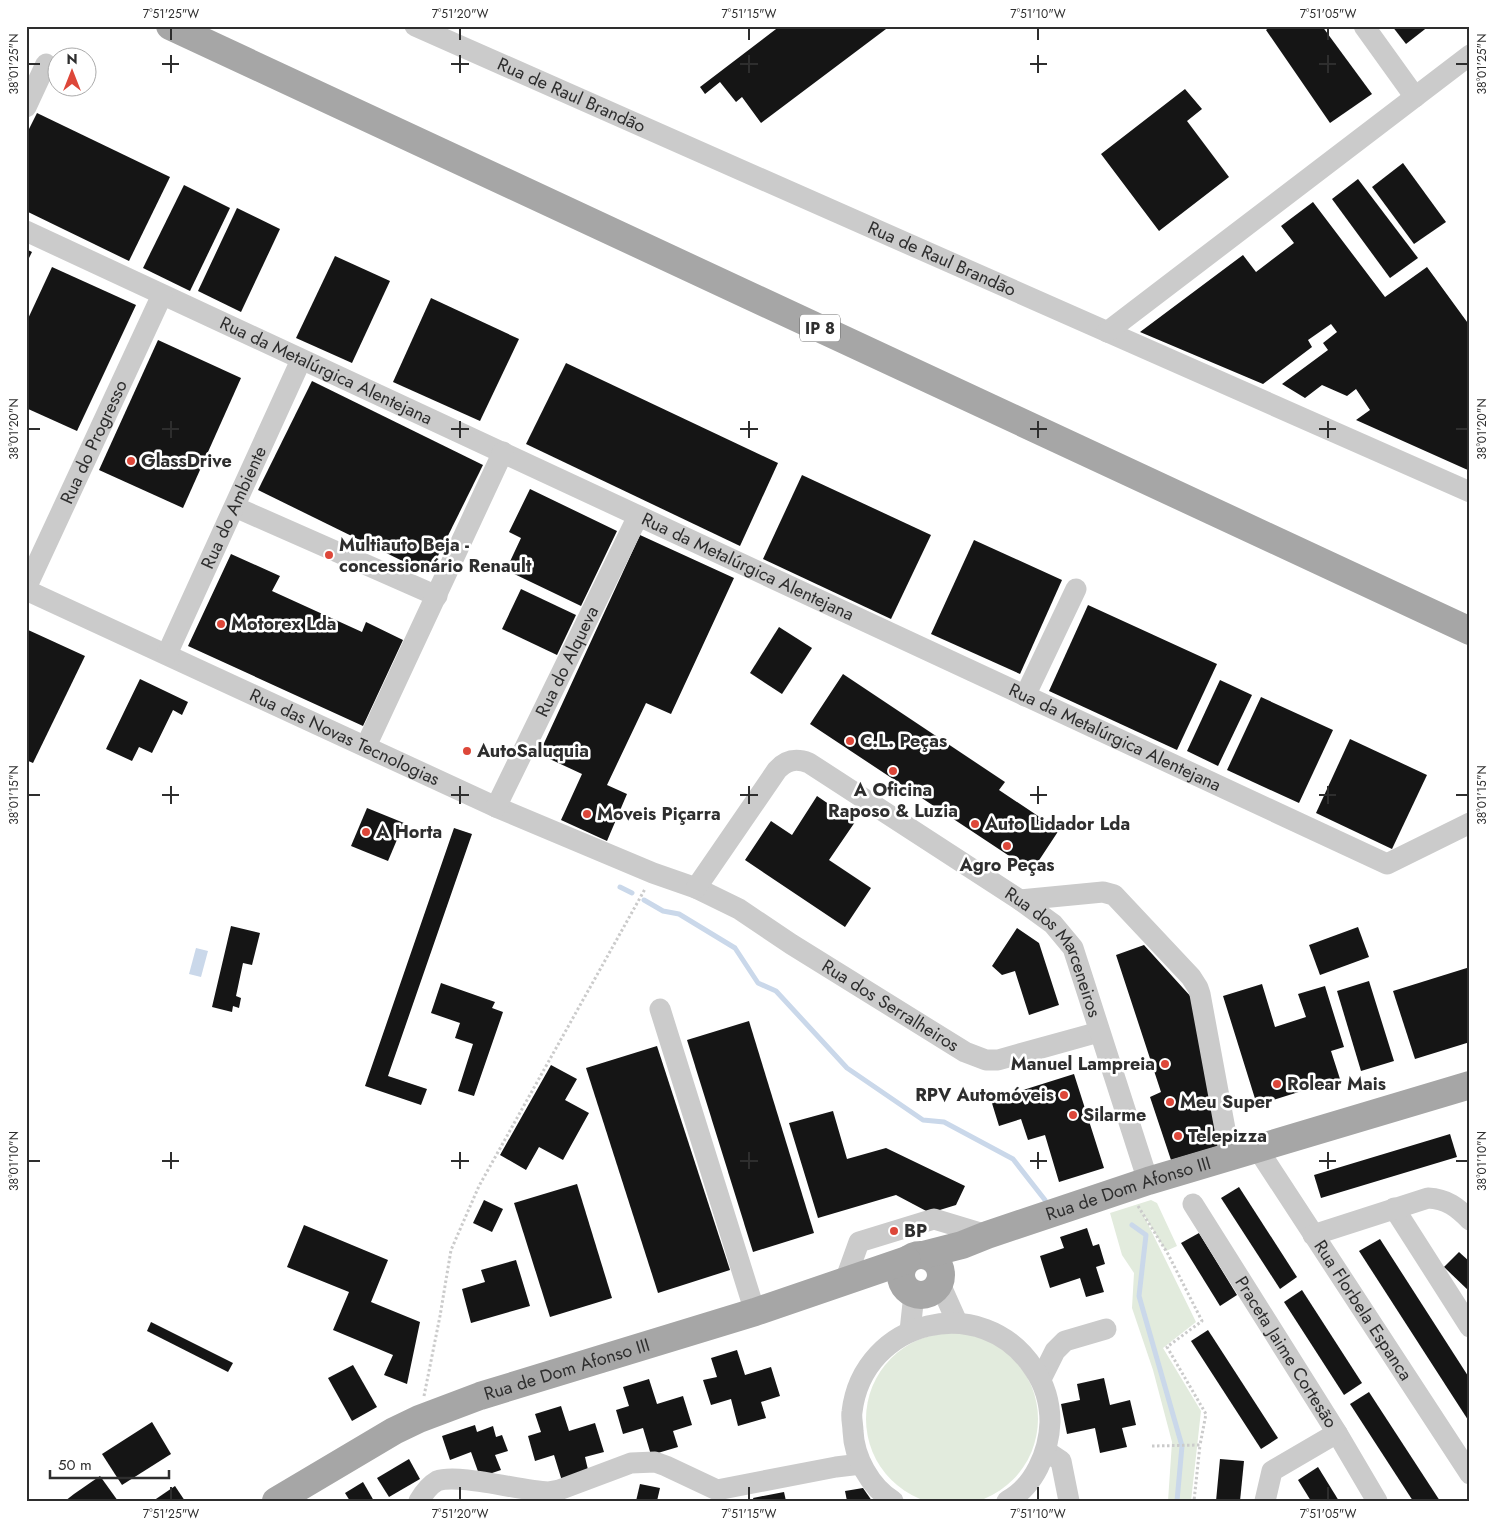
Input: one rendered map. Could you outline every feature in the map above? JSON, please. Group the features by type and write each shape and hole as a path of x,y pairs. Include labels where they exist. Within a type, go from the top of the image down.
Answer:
{"main road":[{"name":"IP 8","path":"170,26 1470,630"},
{"name":"Rua de Dom Afonso III","path":"287,1498 394,1431 419,1419 480,1396 755,1312 873,1273 911,1273 962,1245 987,1235 1143,1193 1230,1156 1470,1085"},
{"path":"911,1273 926,1295 932,1293 962,1245"}],"street":[{"name":"Rua de Raul Brandão","path":"415,26 1470,492"},
{"path":"1364,26 1415,96"},
{"path":"1107,332 1470,55"},
{"path":"26,107 46,64"},
{"name":"Rua da Metalúrgica Alentejana","path":"26,230 301,360 503,452 1387,864 1470,823"},
{"name":"Rua do Progresso","path":"26,589 162,295"},
{"name":"Rua do Ambiente","path":"167,654 301,360"},
{"path":"366,746 503,452"},
{"path":"235,507 436,596"},
{"name":"Rua do Alqueva","path":"496,807 638,516"},
{"name":"Rua das Novas Tecnologias","path":"26,589 496,807 653,873 696,888"},
{"path":"1025,696 1076,589"},
{"name":"Rua dos Marceneiros","path":"696,888 777,770 782,765 795,760 809,763 1020,900 1052,924 1073,948 1138,1147 1143,1193"},
{"name":"Rua dos Serralheiros","path":"696,888 739,909 975,1057 986,1060 1009,1058 1099,1032"},
{"path":"1020,900 1103,892 1114,895 1191,977 1200,994 1230,1156"},
{"path":"660,1009 755,1312"},
{"name":"Rua Florbela Espanca","path":"1257,1148 1469,1477"},
{"path":"1313,1235 1419,1200 1437,1199 1454,1205 1470,1220"},
{"name":"Praceta Jaime Cortesão","path":"1194,1204 1337,1433 1377,1501"},
{"path":"1394,1208 1470,1327"},
{"path":"845,1281 859,1242 934,1219 987,1235"},
{"path":"910,1331 911,1273"},
{"path":"941,1280 957,1322"},
{"path":"893,1501 873,1483 861,1464 853,1439 852,1413 858,1388 870,1364 887,1345 910,1331 933,1324 957,1322 983,1327 1007,1339 1026,1356 1041,1378 1047,1396 1050,1433 1046,1451 1034,1476 1016,1496 1006,1501"},
{"path":"1041,1378 1059,1345 1071,1338 1106,1328"},
{"path":"1265,1501 1272,1471 1337,1433"},
{"path":"836,1467 853,1439"},
{"path":"1046,1451 1062,1462 1069,1501"},
{"path":"419,1501 425,1492 437,1482 454,1478 536,1492 548,1492 559,1490 631,1463 642,1462 654,1462 666,1466 717,1490 861,1464"}],"path":[{"path":"419,1419 451,1250 479,1186 653,873"},
{"path":"1143,1193 1168,1254 1202,1321 1167,1348 1206,1414 1200,1445 1194,1501"},
{"path":"1152,1446 1200,1445"}],"shaded area":[{"path":"1151,1200 1157,1203 1177,1246 1166,1251 1142,1212 1196,1322 1163,1348 1201,1411 1191,1501 1168,1501 1172,1442 1153,1370 1132,1308 1134,1273 1122,1255 1110,1213"},
{"path":"944,1333 960,1333 993,1343 1013,1358 1028,1378 1036,1402 1038,1419 1036,1436 1028,1460 1013,1480 993,1495 977,1501 960,1505 944,1505 911,1495 886,1474 876,1460 870,1444 866,1427 866,1411 876,1378 897,1353 911,1343 927,1337"}],"water":[{"path":"196,948 208,951 201,977 189,974"}],"building":[{"path":"780,26 890,26 761,123 742,97 736,102 720,82 705,94 700,87"},
{"path":"1271,26 1322,26 1372,94 1330,123 1266,30"},
{"path":"1392,26 1429,26 1406,44"},
{"path":"1185,89 1202,109 1187,121 1229,177 1159,231 1101,154"},
{"path":"37,113 170,177 129,261 26,211 26,135"},
{"path":"1403,163 1446,222 1414,244 1372,187"},
{"path":"1358,179 1418,258 1390,278 1332,199"},
{"path":"184,185 230,208 190,291 143,268"},
{"path":"1313,202 1385,297 1427,267 1470,326 1470,471 1356,420 1370,410 1356,389 1347,396 1322,385 1305,398 1282,384 1328,350 1323,343 1337,332 1331,324 1308,340 1312,347 1263,384 1140,332 1243,255 1256,272 1294,243 1281,226"},
{"path":"237,208 280,229 241,312 198,291"},
{"path":"26,249 32,252 26,264"},
{"path":"335,256 390,281 352,363 296,338"},
{"path":"52,267 136,305 77,431 26,408 26,323"},
{"path":"431,298 519,339 480,421 393,382"},
{"path":"158,340 241,378 183,508 99,470"},
{"path":"566,363 778,463 740,546 526,444"},
{"path":"312,381 483,465 429,574 258,490"},
{"path":"802,475 931,535 891,619 763,559"},
{"path":"530,489 617,531 581,606 506,570 521,538 509,532"},
{"path":"640,535 734,578 671,714 646,703 607,785 627,794 607,841 561,820 582,774 539,754"},
{"path":"974,540 1062,580 1020,674 931,634"},
{"path":"231,554 280,576 272,591 362,632 366,622 403,640 363,726 188,646"},
{"path":"521,589 576,615 557,655 502,629"},
{"path":"1088,605 1217,664 1177,750 1049,691"},
{"path":"779,627 812,648 782,694 750,673"},
{"path":"26,629 85,656 33,763 26,760"},
{"path":"843,674 1005,782 999,790 1059,830 1032,871 810,724"},
{"path":"140,679 188,702 182,715 173,710 152,753 139,747 132,761 106,749"},
{"path":"1220,680 1252,695 1218,766 1187,751"},
{"path":"1261,697 1333,730 1299,803 1227,770"},
{"path":"1350,739 1427,775 1392,849 1316,813"},
{"path":"817,796 855,822 829,860 871,888 845,927 745,860 771,821 792,835"},
{"path":"367,808 404,823 388,861 351,846"},
{"path":"454,828 472,834 388,1076 427,1089 421,1105 365,1086"},
{"path":"231,926 260,933 252,965 243,963 236,996 241,998 239,1008 233,1006 232,1012 212,1007"},
{"path":"1358,927 1369,957 1320,975 1309,945"},
{"path":"1017,928 1039,943 1059,1005 1029,1015 1015,971 1002,975 992,966"},
{"path":"1144,945 1192,998 1222,1145 1171,1160 1150,1097 1161,1092 1116,955"},
{"path":"1470,967 1470,1042 1415,1059 1393,991"},
{"path":"1369,981 1394,1061 1361,1071 1337,991"},
{"path":"441,983 495,1002 492,1008 503,1012 474,1096 458,1091 473,1044 455,1038 460,1023 431,1013"},
{"path":"1262,984 1275,1027 1306,1017 1298,994 1325,986 1344,1047 1331,1051 1340,1079 1257,1105 1223,996"},
{"path":"749,1021 814,1233 753,1252 687,1040"},
{"path":"657,1046 730,1270 658,1293 586,1068"},
{"path":"551,1065 577,1079 565,1100 589,1113 563,1160 539,1147 526,1170 500,1155"},
{"path":"1074,1074 1104,1168 1059,1182 1045,1135 1028,1140 1021,1119 999,1126 991,1100"},
{"path":"833,1111 847,1159 886,1148 965,1186 956,1205 930,1213 896,1195 818,1218 789,1123"},
{"path":"1450,1134 1457,1157 1321,1198 1314,1175"},
{"path":"577,1184 612,1298 550,1317 514,1203"},
{"path":"1239,1187 1297,1277 1280,1289 1221,1198"},
{"path":"484,1200 503,1209 492,1232 473,1223"},
{"path":"304,1225 388,1260 371,1302 420,1322 407,1384 384,1375 393,1355 333,1330 349,1292 287,1267"},
{"path":"1087,1228 1093,1246 1099,1244 1105,1264 1096,1267 1104,1292 1086,1297 1080,1278 1050,1288 1040,1256 1064,1248 1060,1237"},
{"path":"1199,1233 1237,1295 1220,1306 1181,1243"},
{"path":"1380,1239 1470,1379 1470,1423 1359,1251"},
{"path":"1459,1252 1470,1262 1470,1292 1444,1267"},
{"path":"516,1260 530,1306 471,1323 462,1289 485,1282 481,1270"},
{"path":"1302,1290 1362,1383 1344,1395 1284,1302"},
{"path":"151,1322 233,1363 228,1372 147,1331"},
{"path":"1208,1330 1278,1438 1261,1449 1191,1341"},
{"path":"737,1350 745,1375 771,1367 780,1396 761,1402 766,1418 738,1426 731,1399 711,1405 703,1380 717,1377 711,1358"},
{"path":"353,1365 377,1407 352,1421 328,1378"},
{"path":"1104,1378 1110,1405 1130,1400 1136,1425 1122,1428 1127,1447 1100,1453 1095,1428 1067,1434 1061,1404 1080,1400 1077,1384"},
{"path":"649,1379 657,1404 683,1396 692,1425 673,1431 678,1447 651,1455 643,1428 623,1434 616,1410 629,1406 623,1387"},
{"path":"1369,1392 1440,1501 1413,1501 1350,1404"},
{"path":"561,1406 569,1431 595,1423 604,1452 585,1457 589,1474 562,1481 554,1455 535,1461 528,1436 541,1432 535,1414"},
{"path":"152,1422 171,1454 122,1485 102,1454"},
{"path":"475,1425 477,1432 493,1426 496,1437 502,1435 508,1451 495,1455 501,1470 480,1477 471,1452 450,1460 442,1436"},
{"path":"409,1459 420,1479 389,1497 377,1478"},
{"path":"1220,1459 1244,1461 1240,1501 1216,1501"},
{"path":"1318,1467 1339,1501 1311,1501 1298,1480"},
{"path":"100,1476 118,1501 65,1501 74,1494"},
{"path":"363,1482 374,1501 350,1501 345,1493"},
{"path":"640,1484 660,1488 657,1501 636,1501"},
{"path":"175,1486 185,1501 153,1501"},
{"path":"863,1488 872,1501 847,1501 845,1491"},
{"path":"784,1492 786,1501 754,1501 753,1498"}],"waterway":[{"path":"620,887 632,893"},
{"path":"644,900 663,911 679,914 735,948 758,983 776,991 847,1068 923,1120 944,1122 1013,1159 1045,1200"},
{"path":"1132,1225 1146,1235 1139,1296 1182,1446 1177,1501"}],"place":[{"name":"GlassDrive","path":"131,461"},
{"name":"Multiauto Beja - concessionário Renault","path":"329,555"},
{"name":"Motorex Lda","path":"221,624"},
{"name":"C.L. Peças","path":"850,741"},
{"name":"AutoSaluquia","path":"467,751"},
{"name":"A Oficina Raposo & Luzia","path":"893,771"},
{"name":"Moveis Piçarra","path":"587,814"},
{"name":"Auto Lidador Lda","path":"975,824"},
{"name":"A Horta","path":"366,832"},
{"name":"Agro Peças","path":"1007,846"},
{"name":"Manuel Lampreia","path":"1165,1064"},
{"name":"Rolear Mais","path":"1277,1084"},
{"name":"RPV Automóveis","path":"1064,1095"},
{"name":"Meu Super","path":"1170,1102"},
{"name":"Silarme","path":"1073,1115"},
{"name":"Telepizza","path":"1178,1136"},
{"name":"BP","path":"894,1231"}]}
